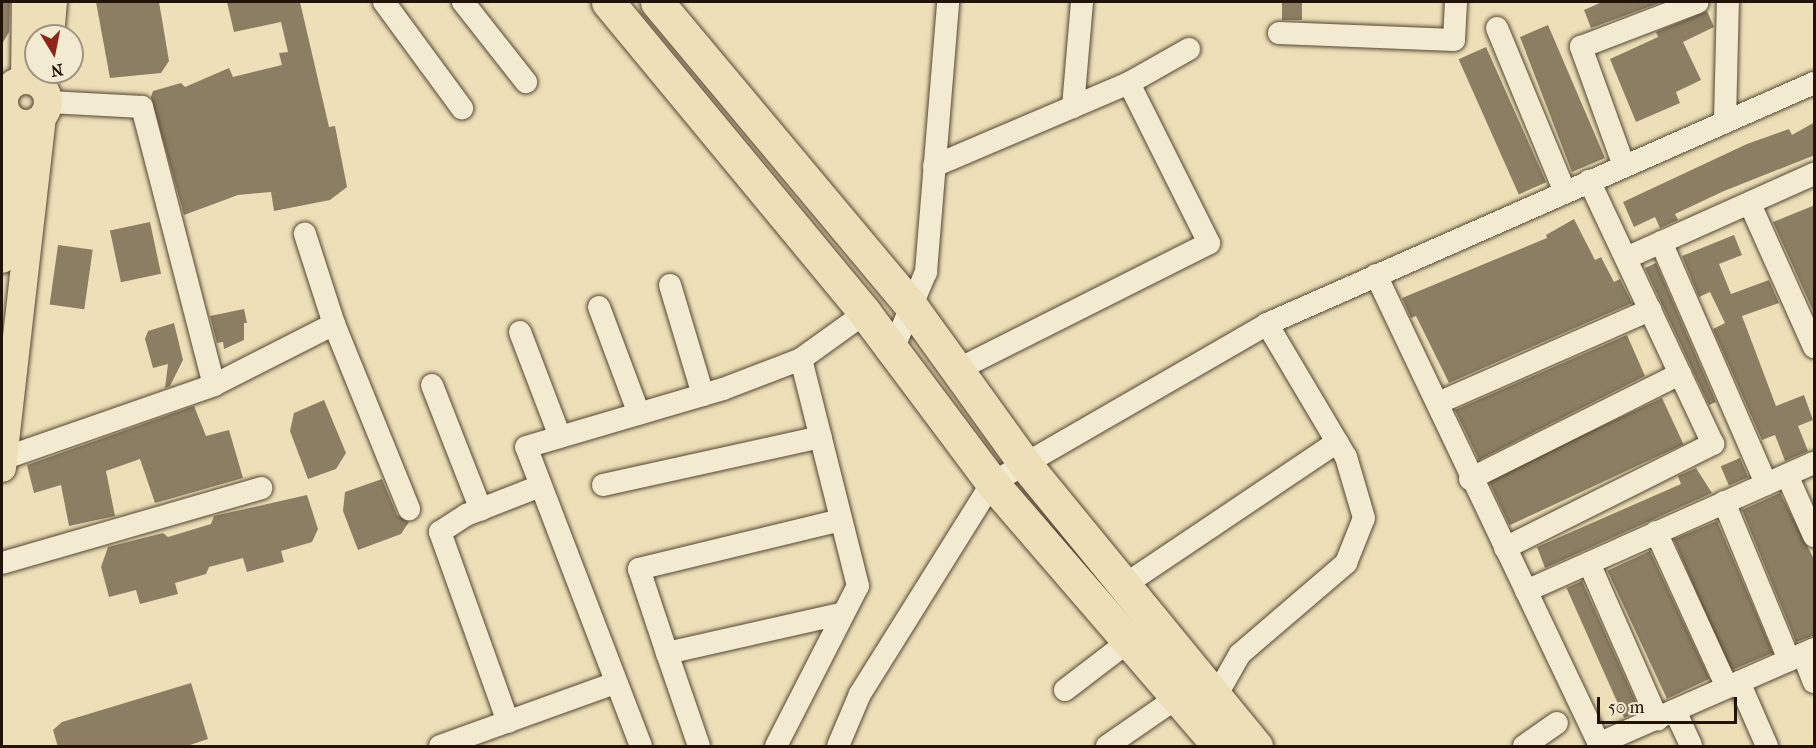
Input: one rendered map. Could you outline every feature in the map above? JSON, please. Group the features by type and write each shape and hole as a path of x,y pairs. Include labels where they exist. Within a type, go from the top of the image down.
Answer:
{"highway":[{"path":"608,2 865,313 992,483 1219,747"},
{"path":"657,2 911,306 1025,464 1256,747"}],"main road":[{"path":"2,464 24,102 22,58 26,2"},
{"path":"51,24 53,2"},
{"path":"2,259 24,102"}],"street":[{"path":"384,2 462,108"},
{"path":"463,2 526,82"},
{"path":"893,349 926,272 948,2"},
{"path":"1073,107 1082,2"},
{"path":"1279,33 1454,40 1456,2"},
{"path":"1624,166 1581,47 1698,2"},
{"path":"1725,121 1728,2"},
{"path":"1497,28 1565,192"},
{"path":"934,166 1129,83 1189,49"},
{"path":"957,370 1209,243 1129,83"},
{"path":"838,747 860,694 992,483 1267,324 1376,274 1815,83"},
{"path":"24,102 141,107 214,385"},
{"path":"1626,258 1815,174"},
{"path":"1505,548 1713,444 1589,181"},
{"path":"1750,204 1815,347"},
{"path":"304,234 334,324 409,509"},
{"path":"1661,242 1776,480 1815,536"},
{"path":"1376,274 1438,403 1470,479 1599,745 1802,654"},
{"path":"670,285 703,395"},
{"path":"599,307 639,414"},
{"path":"1438,403 1650,310"},
{"path":"641,747 525,447 703,395 801,359 865,313"},
{"path":"2,464 214,385 334,324"},
{"path":"1216,696 1240,654 1346,563 1364,518 1346,457 1267,324"},
{"path":"520,332 560,437"},
{"path":"776,747 858,586 801,359"},
{"path":"1470,479 1680,374"},
{"path":"432,385 481,510"},
{"path":"603,485 821,437"},
{"path":"1123,586 1337,442"},
{"path":"1526,591 1815,463"},
{"path":"508,722 440,532 481,510 540,486"},
{"path":"2,563 261,488"},
{"path":"1724,502 1815,681"},
{"path":"699,747 639,569 841,520"},
{"path":"1656,532 1767,747"},
{"path":"1589,563 1666,716 1691,747"},
{"path":"667,653 844,613"},
{"path":"1065,690 1129,641"},
{"path":"440,747 615,683"},
{"path":"1107,747 1178,697"},
{"path":"1524,747 1557,723"}],"building":[{"path":"2,2 10,2 9,32 2,44"},
{"path":"96,2 159,2 169,61 161,73 110,78"},
{"path":"227,2 300,2 329,127 335,126 347,187 330,200 274,211 271,192 238,195 184,215 151,97 153,91 181,83 185,87 229,68 233,77 282,65 279,53 288,52 281,22 234,32"},
{"path":"1282,2 1302,2 1302,20 1282,20"},
{"path":"1602,2 1662,2 1591,28 1584,10"},
{"path":"1707,11 1714,27 1683,42 1701,80 1676,92 1680,103 1636,122 1610,59 1658,37 1656,32"},
{"path":"1548,25 1605,158 1572,172 1520,37"},
{"path":"1486,47 1546,182 1519,194 1459,59"},
{"path":"1815,122 1815,155 1724,191 1675,214 1678,220 1660,228 1655,217 1634,227 1623,202 1747,144 1789,129 1792,135"},
{"path":"1815,205 1815,315 1773,222"},
{"path":"1574,219 1595,260 1601,257 1614,282 1620,279 1632,303 1449,383 1416,316 1411,318 1402,298 1547,238 1546,235"},
{"path":"150,222 161,274 121,282 110,231"},
{"path":"1734,235 1742,255 1719,264 1731,294 1769,280 1779,303 1742,316 1776,406 1804,395 1813,420 1798,426 1808,451 1785,461 1775,435 1762,440 1713,329 1725,323 1710,292 1699,297 1682,256"},
{"path":"58,245 93,250 84,309 50,304"},
{"path":"1656,263 1716,402 1709,405 1645,268"},
{"path":"244,309 247,323 244,323 244,340 224,349 223,342 217,343 210,316"},
{"path":"174,323 183,360 170,386 165,388 168,364 153,368 145,339 148,331"},
{"path":"1627,335 1645,376 1479,460 1455,410"},
{"path":"1662,398 1684,444 1510,525 1488,479"},
{"path":"324,400 346,453 336,469 308,479 290,431 294,413"},
{"path":"194,406 206,436 229,430 243,478 155,503 140,459 106,471 115,516 69,526 61,485 34,493 27,465"},
{"path":"1740,458 1748,477 1729,486 1721,466"},
{"path":"1696,468 1712,493 1545,568 1537,547 1681,484 1678,476"},
{"path":"382,479 397,515 409,522 401,534 358,550 343,511 345,492"},
{"path":"1780,493 1815,561 1815,635 1796,642 1742,510"},
{"path":"307,495 318,529 312,542 281,551 284,562 247,572 243,558 209,567 206,574 175,583 178,594 140,604 136,590 109,597 101,567 108,547 163,533 168,537 211,524 214,516"},
{"path":"1717,521 1773,653 1730,671 1674,539"},
{"path":"1650,551 1710,679 1667,699 1607,571"},
{"path":"1582,581 1640,711 1624,718 1566,588"},
{"path":"191,683 208,739 184,747 58,747 53,730 62,722"}]}
